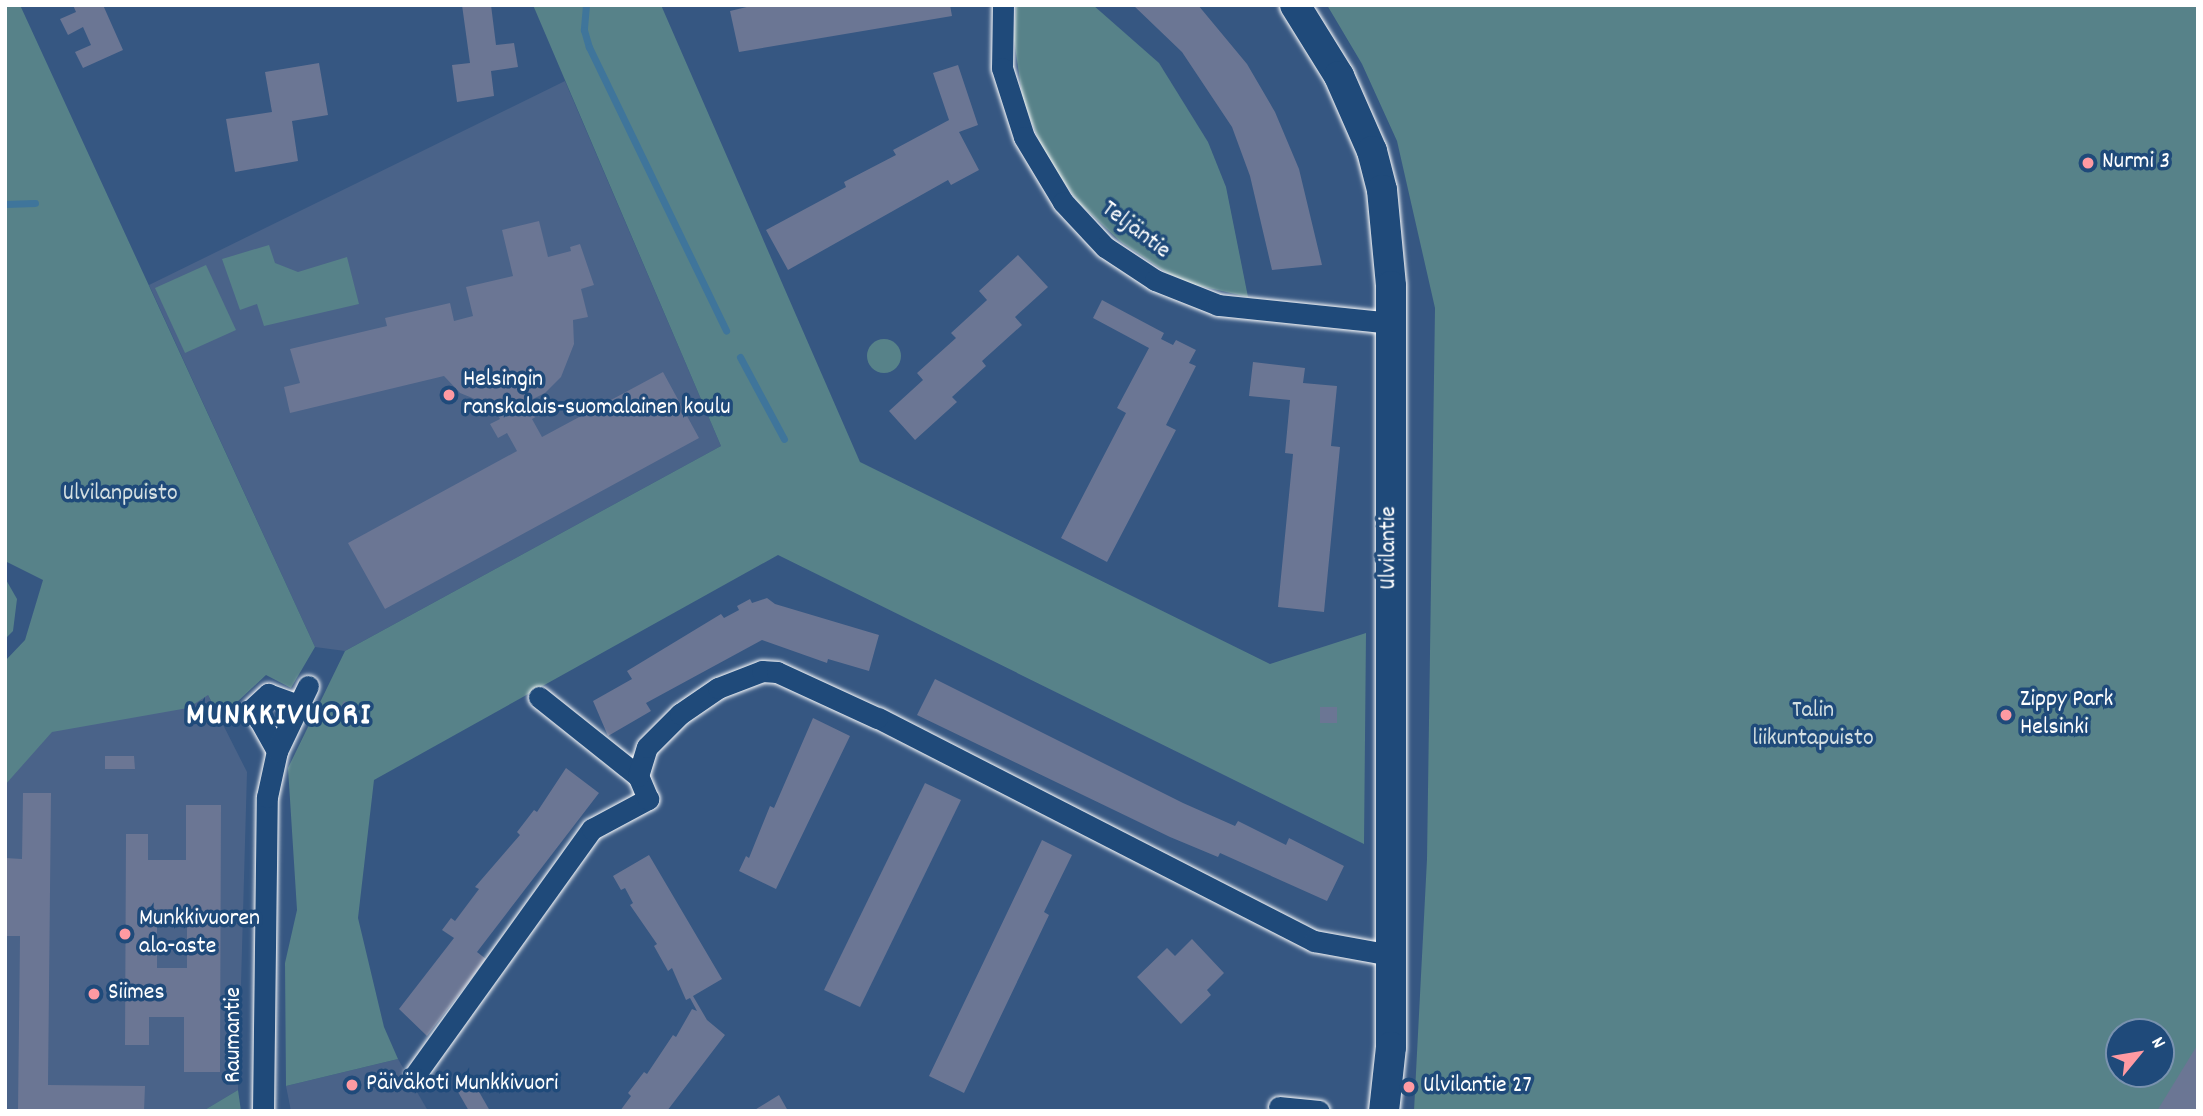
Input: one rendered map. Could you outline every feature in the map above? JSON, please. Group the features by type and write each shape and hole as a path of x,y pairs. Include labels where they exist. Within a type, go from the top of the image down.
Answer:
{"street":[{"name":"Teljäntie","path":"1003,5 1002,68 1024,137 1063,202 1105,247 1155,280 1218,305 1391,323"},
{"name":"Ulvilantie","path":"1295,5 1339,76 1372,151 1382,190 1391,323 1391,1047 1384,1111"},
{"path":"638,776 647,747 680,714 718,688 762,671 777,671 877,718 1314,941 1391,955"},
{"name":"Raumantie","path":"263,1111 264,862 267,797 277,751 304,696 268,694 253,708 277,751"},
{"path":"415,1075 592,829 648,799 638,776 539,697"},
{"path":"1279,1107 1319,1111"}],"shaded area":[{"name":"Helsingin ranskalais-suomalainen koulu","path":"565,81 721,446 345,651 315,647 149,285"},
{"name":"Munkkivuoren ala-aste","path":"134,627 208,695 247,772 238,1090 203,1111 5,1111 5,772"},
{"name":"Päiväkoti Munkkivuori","path":"398,1059 428,1111 291,1111 286,1086"}],"green space":[{"name":"Ulvilanpuisto","path":"5,5 20,5 315,647 291,688 266,675 220,718 208,695 188,708 52,732 5,785 5,661 25,640 43,580 5,561"},
{"path":"533,5 661,5 860,462 1270,664 1366,633 1364,844 778,555 374,780 358,918 384,1027 398,1059 286,1086 285,963 297,910 288,768 345,651 721,446"},
{"path":"1016,5 1093,5 1159,63 1208,142 1226,187 1248,297 1191,284 1167,273 1121,242 1078,202 1045,155 1023,101 1014,40"},
{"name":"Talin liikuntapuisto","path":"1327,5 2198,5 2198,1111 1414,1111 1427,859 1435,308 1397,141 1362,64"},
{"path":"269,245 275,263 298,272 347,257 359,304 264,326 257,304 240,310 222,259"},
{"path":"206,265 236,330 185,353 155,288"},
{"path":"884,339 896,344 901,356 896,368 884,373 872,368 867,356 872,344"},
{"path":"5,578 17,599 13,631 6,638"},
{"path":"238,1090 241,1111 203,1111"}],"building":[{"path":"73,5 103,5 123,50 83,68 75,52 91,45 83,27 68,35 60,19 76,12"},
{"path":"462,5 491,5 496,45 514,43 518,67 491,71 494,96 457,102 452,65 470,63"},
{"path":"755,5 950,5 952,16 739,52 730,11"},
{"path":"1133,5 1198,5 1247,64 1275,112 1299,169 1322,265 1272,270 1250,176 1232,127 1182,52"},
{"path":"319,63 328,115 292,121 298,161 235,172 226,119 272,112 265,72"},
{"path":"958,65 978,125 959,132 979,170 951,185 948,180 788,270 766,230 846,187 844,182 896,155 893,150 949,120 933,73"},
{"path":"539,221 548,257 571,251 570,247 580,244 594,285 581,289 588,317 573,320 574,344 561,377 545,393 523,404 526,409 535,404 541,414 532,419 542,437 663,372 699,438 385,609 348,543 517,451 507,433 498,438 490,424 500,419 492,406 460,393 444,376 290,413 284,387 300,383 290,349 387,326 385,318 450,303 454,321 473,316 466,287 513,276 502,230"},
{"path":"1018,255 1048,287 1015,317 1022,325 982,361 986,366 952,397 957,402 915,440 889,411 923,380 917,373 956,338 951,333 987,300 979,291"},
{"path":"1102,300 1164,333 1161,339 1173,345 1176,340 1196,350 1189,363 1196,366 1166,425 1176,430 1107,562 1061,538 1126,413 1117,408 1149,348 1093,318"},
{"path":"1253,362 1305,368 1303,383 1337,386 1331,446 1340,447 1324,612 1278,607 1293,454 1285,453 1290,400 1249,396"},
{"path":"767,598 775,604 879,635 869,671 828,659 827,663 762,640 646,703 651,711 608,736 593,701 632,679 627,671 721,614 724,618 739,610 737,606 750,599 752,603"},
{"path":"935,679 1183,803 1235,826 1238,821 1286,845 1289,838 1344,866 1327,901 1220,853 1218,857 1170,837 917,715"},
{"path":"344,701 358,709 350,723 336,715"},
{"path":"1320,707 1337,707 1337,723 1320,723"},
{"path":"813,718 850,736 776,889 739,871 746,856 749,858 770,806 774,808"},
{"path":"105,756 134,756 135,769 105,769"},
{"path":"566,768 599,793 477,952 486,959 427,1036 399,1009 454,938 442,930 451,918 455,921 479,889 475,887 520,835 517,832 534,810 537,812"},
{"path":"925,783 961,800 860,1007 824,990"},
{"path":"23,793 51,793 48,1085 145,1086 144,1111 18,1111 20,936 5,936 5,858 22,859"},
{"path":"186,805 221,805 220,1072 184,1072 184,1017 149,1017 149,1045 125,1045 126,834 148,834 148,860 186,860","holes":["157,909 187,909 187,968 157,968"]},
{"path":"1042,840 1072,855 1044,912 1049,915 964,1093 929,1076"},
{"path":"649,855 722,979 693,996 707,1020 725,1035 667,1111 620,1111 631,1096 628,1093 644,1072 647,1074 673,1035 676,1037 692,1009 697,1011 690,998 686,1000 672,968 668,971 654,946 657,944 630,905 633,903 625,888 621,890 613,876"},
{"path":"1192,939 1224,973 1207,990 1211,995 1181,1024 1137,977 1167,948 1175,956"},
{"path":"2198,1044 2198,1111 2157,1111 2171,1088 2175,1088 2175,1082"},
{"path":"474,1083 490,1111 469,1111 458,1092"},
{"path":"779,1095 788,1111 753,1111"}],"waterway":[{"path":"586,5 584,30 589,47 726,331"},
{"path":"5,204 35,203"},
{"path":"740,357 784,439"}],"place":[{"name":"Nurmi 3","path":"2088,163"},
{"name":"Helsingin ranskalais-suomalainen koulu","path":"449,395"},
{"name":"Zippy Park Helsinki","path":"2006,715"},
{"name":"Munkkivuoren ala-aste","path":"125,934"},
{"name":"Siimes","path":"94,994"},
{"name":"Päiväkoti Munkkivuori","path":"352,1085"},
{"name":"Ulvilantie 27","path":"1409,1087"}],"district":[{"name":"MUNKKIVUORI","path":"279,717"}]}
